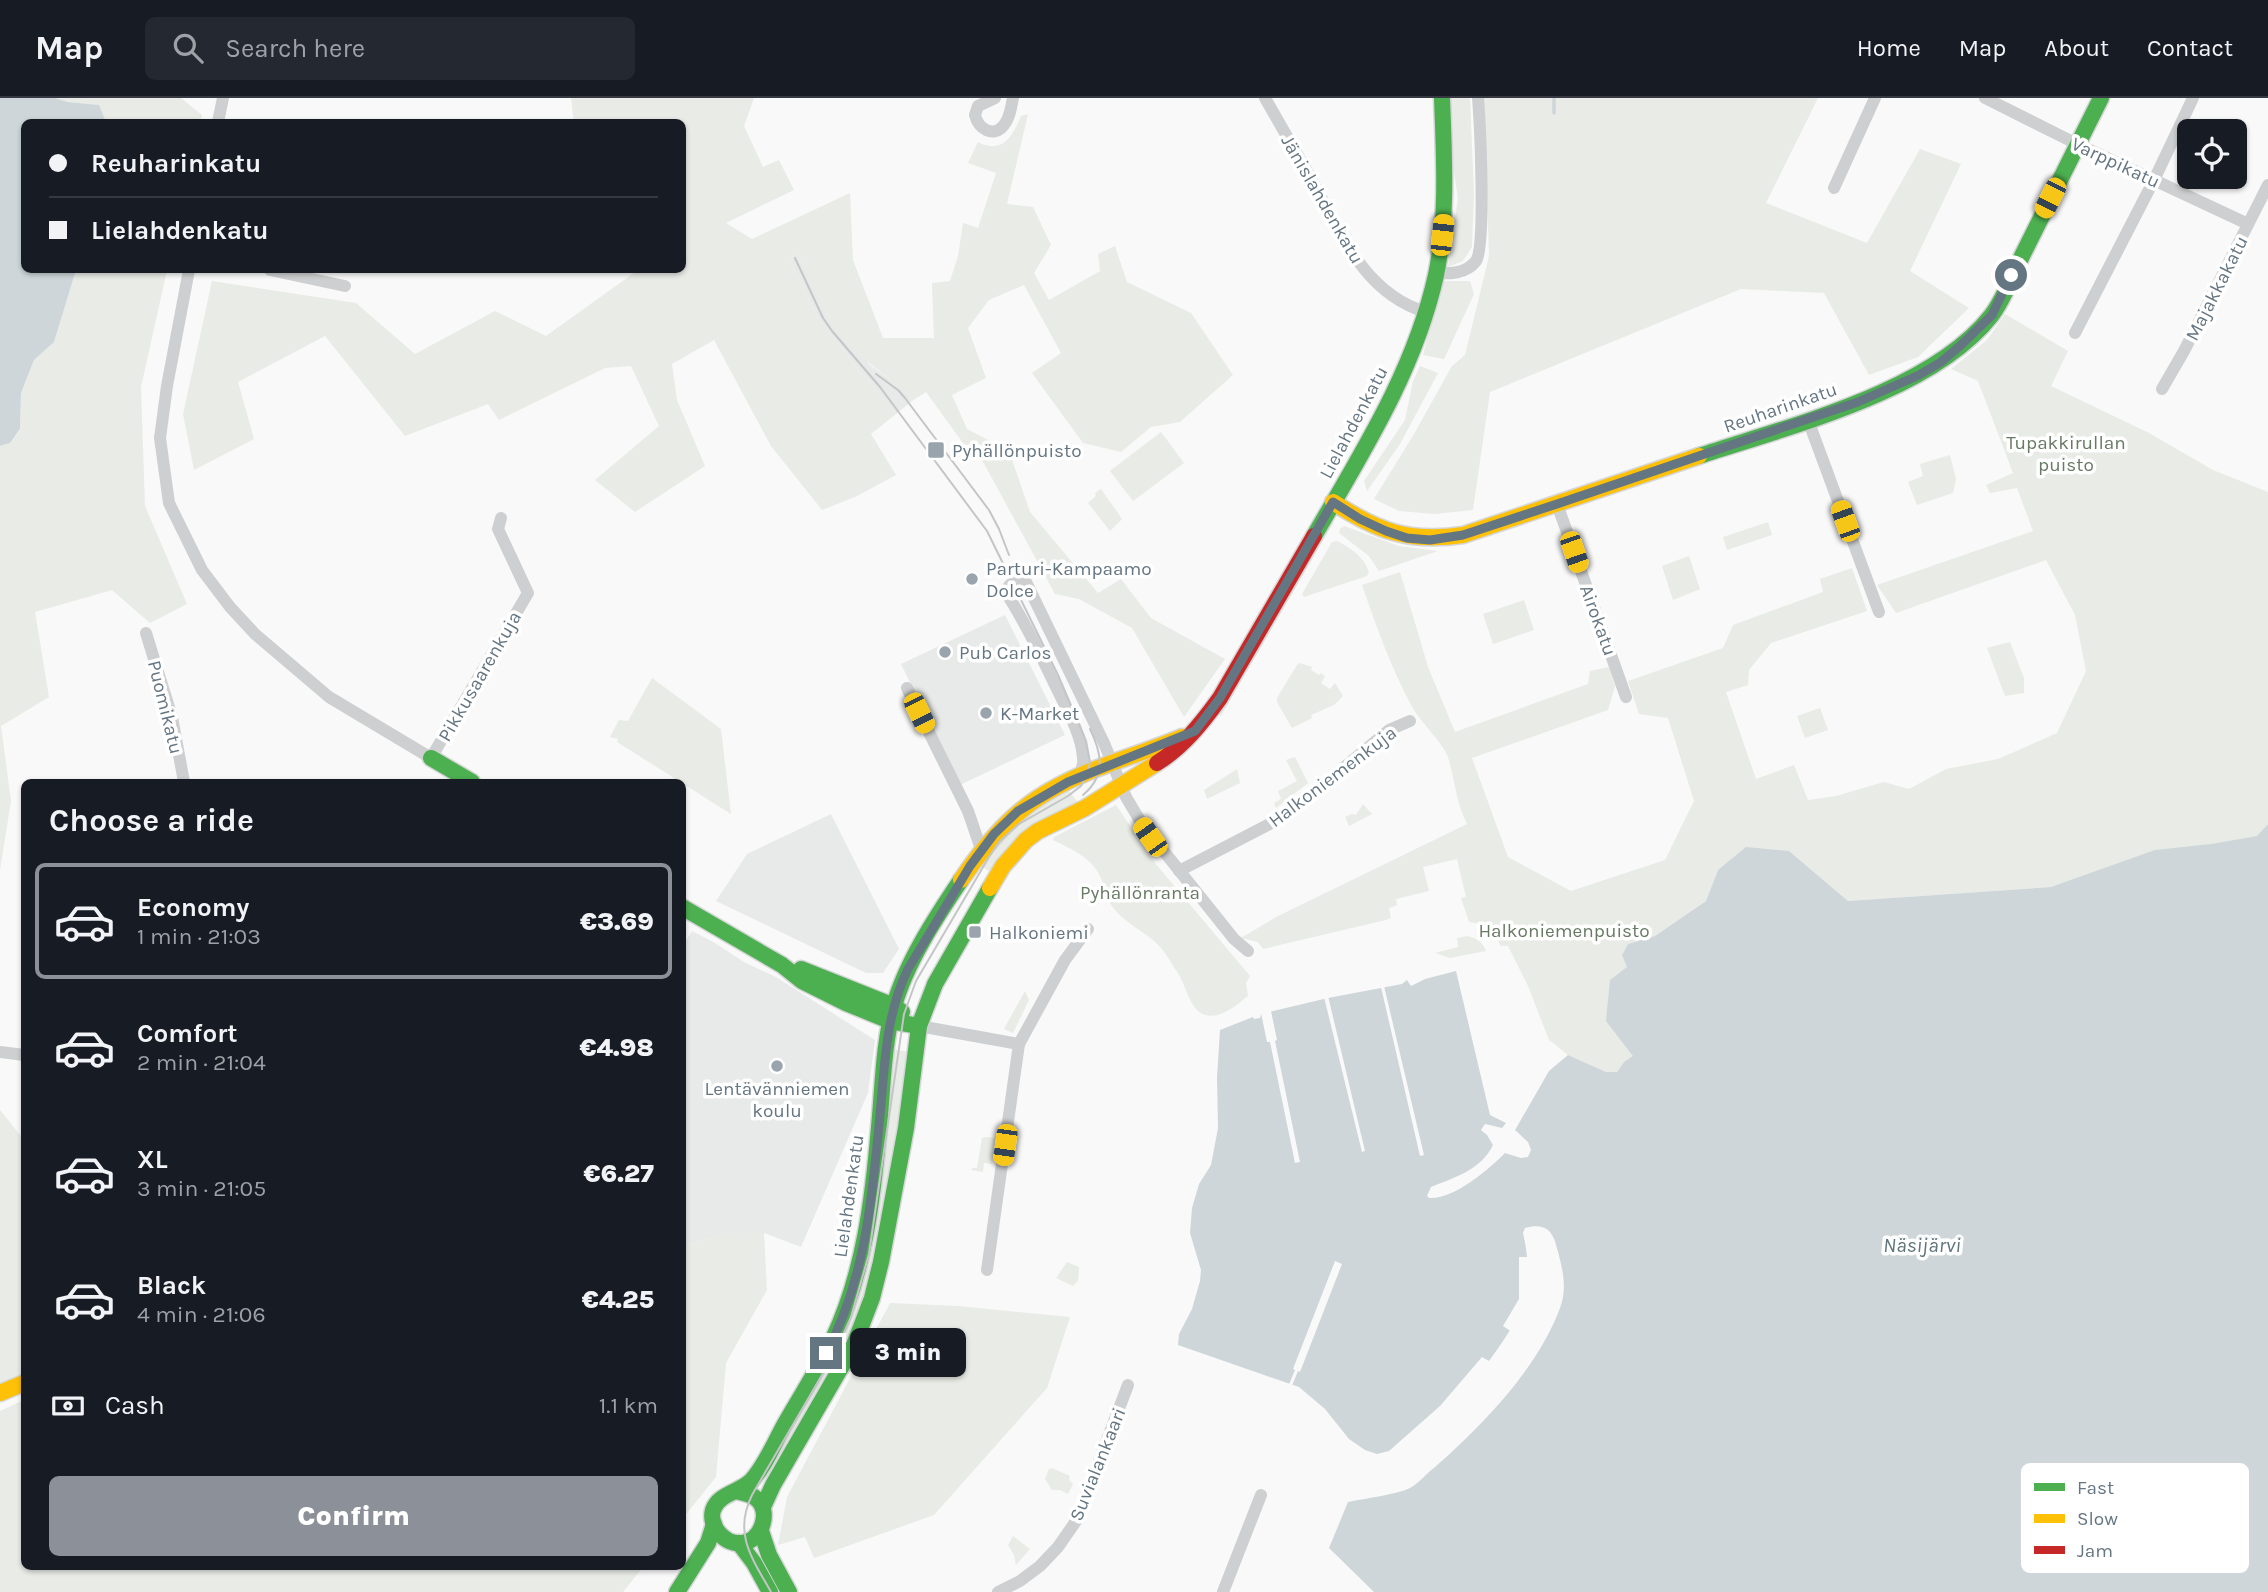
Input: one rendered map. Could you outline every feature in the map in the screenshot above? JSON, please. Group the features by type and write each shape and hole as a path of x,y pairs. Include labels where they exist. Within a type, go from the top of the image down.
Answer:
{"main road":[{"name":"Lielahdenkatu","path":"763,1507 854,1345 872,1298 906,1128 919,1026 935,984 994,880 1015,850 1038,831 1122,786 1173,753 1195,731 1220,698 1393,397 1426,312 1436,273 1444,215 1442,98"},
{"name":"Reuharinkatu","path":"1333,502 1360,519 1407,538 1430,540 1463,535 1808,420 1858,402 1919,375 1941,362 1992,315 2101,98"},
{"name":"Lielahdenkatu","path":"735,1492 751,1481 805,1391 837,1334 852,1294 871,1191 892,1013 908,969 981,849 1018,811 1051,790 1195,731"},
{"path":"430,758 467,779"},
{"path":"686,914 782,965 808,971 919,1026"},
{"path":"0,1393 21,1384"},
{"path":"677,1592 709,1542 713,1515 720,1499 735,1492 752,1495 763,1507 765,1515 761,1531 752,1540 735,1543 684,1592"},
{"path":"713,1524 717,1532 735,1543 754,1563 770,1592"},
{"path":"761,1531 769,1555 789,1592"}],"street":[{"path":"219,119 223,98"},
{"path":"995,98 978,106 975,115 979,126 987,131 1002,128 1010,113 1013,98"},
{"name":"Jänislahdenkatu","path":"1265,98 1359,264 1393,298 1426,312"},
{"path":"1436,273 1450,274 1468,268 1480,252 1478,98"},
{"path":"1834,188 1875,98"},
{"name":"Varppikatu","path":"1985,98 2248,224"},
{"path":"2075,333 2193,98"},
{"name":"Majakkakatu","path":"2162,389 2268,185"},
{"path":"188,273 160,438 169,503 202,570 254,634 329,697 430,758"},
{"path":"284,273 345,286"},
{"path":"1808,420 1879,612"},
{"name":"Airokatu","path":"1557,504 1626,697"},
{"name":"Pikkusaarenkuja","path":"430,758 528,593 498,529 501,519"},
{"path":"1078,778 1084,760 1080,742 1029,630 1008,596 1009,586 1018,580 1026,582 1142,824 1234,939 1248,951"},
{"name":"Puomikatu","path":"146,633 172,717 183,779"},
{"path":"907,688 968,811 981,849"},
{"name":"Halkoniemenkuja","path":"1179,872 1287,815 1389,730 1410,721"},
{"path":"987,1270 1019,1044 1065,960 1088,929"},
{"path":"919,1026 1019,1044"},
{"path":"0,1052 21,1055"},
{"name":"Suvialankaari","path":"998,1592 1020,1581 1040,1566 1058,1547 1076,1521 1128,1385"},
{"path":"1223,1592 1261,1495"}],"shaded area":[{"path":"798,254 826,312 870,365 900,387 912,401 896,414 817,316 789,258"},
{"path":"1005,615 1065,735 960,785 901,664"},
{"path":"831,814 899,949 883,973 866,973 716,901 747,854"},
{"name":"Lentävänniemen koulu","path":"692,931 715,943 744,962 776,977 875,1040 868,1093 801,1247 764,1233 727,1233 686,1246 686,941"}],"green space":[{"path":"55,98 181,98 202,115 201,119 105,119 98,105"},
{"path":"571,98 754,98 744,126 763,167 779,160 794,190 726,223 752,239 850,193 853,260 883,338 934,338 932,283 950,281 958,256 963,223 978,228 996,173 968,163 978,142 1000,145 1010,136 1021,116 1028,114 1007,204 1033,207 1051,245 1034,273 1049,300 1100,271 1098,254 1115,246 1127,282 1191,313 1233,375 1180,422 1151,427 1121,452 1083,443 1032,373 1061,353 1024,285 989,300 968,328 986,378 952,395 967,429 1009,451 1030,512 1098,593 1121,579 1151,618 1225,659 1184,717 1132,628 1079,599 1055,594 975,447 968,450 926,392 912,401 845,342 825,314 798,254 789,258 817,316 896,414 871,434 896,475 855,497 822,510 771,446 714,340 672,364 677,400 705,466 635,512 595,480 659,426 631,366 605,368 499,420 488,404 405,436 325,336 238,382 254,439 194,470 183,414 212,281 356,303 415,354 495,311 546,336 634,273 686,273 686,119 574,119"},
{"path":"1449,98 1470,98 1474,192 1472,247 1463,261 1448,267 1458,198 1452,159"},
{"path":"1484,98 1818,98 1766,203 1867,243 1920,149 1961,164 1910,271 1969,308 1918,357 1869,375 1824,293 1741,289 1490,392 1473,510 1435,514 1399,511 1374,499 1452,366 1465,355 1489,256"},
{"path":"75,273 166,273 141,387 145,506 187,604 150,623 112,590 35,612 49,697 1,726 11,801 0,870 0,446 10,443 20,430 21,393 34,360 54,342"},
{"path":"1442,281 1470,281 1474,294 1444,359 1423,355"},
{"path":"2005,314 2068,351 2051,386 2149,433 2213,470 2268,492 2268,824 2258,836 2211,844 2091,874 2051,887 1848,901 1789,851 1718,870 1706,901 1655,936 1628,944 1622,955 1628,967 1634,1056 1624,1062 1617,1072 1606,1072 1568,1055 1549,1040 1528,986 1508,946 1501,946 1492,932 1469,922 1461,898 1466,897 1457,859 1423,867 1429,891 1396,899 1397,905 1389,908 1391,918 1386,920 1263,949 1258,942 1241,938 1276,917 1467,824 1458,800 1448,757 1404,691 1362,585 1400,572 1428,667 1455,732 1588,684 1590,671 1609,667 1615,686 1608,710 1472,758 1508,857 1571,891 1665,860 1694,801 1668,718 1639,714 1628,681 1723,648 1733,625 1823,592 1820,579 1852,568 1867,611 1771,643 1749,670 1748,685 1726,692 1756,779 1794,765 1808,800 1836,796 1884,782 1909,789 1946,769 1998,759 2057,733 2086,671 2075,615 2046,560 1896,613 1877,585 2033,531 2017,488 1990,493 1986,485 2013,473 1978,381 1951,369 1987,340"},
{"path":"1420,366 1438,373 1400,444 1367,491 1364,481 1405,420 1413,381"},
{"path":"1161,432 1184,463 1133,501 1110,471"},
{"path":"1950,455 1956,479 1953,493 1917,505 1908,482 1923,476 1920,464"},
{"path":"1101,489 1122,519 1110,531 1088,503"},
{"path":"1334,522 1221,716 1218,713 1329,525"},
{"path":"1768,522 1772,535 1727,550 1723,537"},
{"path":"1344,526 1399,546 1438,551 1379,571 1369,556 1339,533"},
{"path":"1337,541 1360,557 1369,572 1367,576 1304,597 1302,594 1332,542"},
{"path":"1689,556 1700,589 1673,600 1662,566"},
{"path":"1524,600 1534,630 1493,644 1483,614"},
{"path":"2010,642 2024,678 2024,693 2005,696 1987,648"},
{"path":"1300,663 1325,676 1321,683 1330,689 1335,683 1343,696 1334,705 1311,715 1312,718 1292,728 1277,698"},
{"path":"652,678 721,729 731,814 686,786 686,779 676,779 617,742 618,739 610,737 619,720 628,721"},
{"path":"1820,708 1828,730 1805,738 1797,716"},
{"path":"1295,757 1308,783 1276,808 1274,803 1281,799 1278,791 1297,781 1286,760"},
{"path":"1237,769 1240,783 1207,799 1204,790"},
{"path":"1067,788 1080,805 994,874 976,863 993,842"},
{"path":"1363,804 1372,814 1349,826 1345,817 1356,815"},
{"name":"Pyhällönranta","path":"1116,805 1155,863 1250,976 1246,983 1248,996 1228,1010 1211,1016 1200,1012 1161,948 1112,906 1096,869 1080,854 1053,840 1054,837"},
{"path":"1467,936 1479,941 1486,951 1450,958 1435,953 1458,947 1457,938"},
{"path":"1025,991 1029,1000 1013,1033 1004,1029"},
{"path":"891,1049 910,1052 859,1324 771,1481 760,1474 842,1331"},
{"path":"0,1110 21,1136 21,1376 0,1386"},
{"path":"982,1138 995,1138 992,1164 984,1163 983,1172 971,1170 977,1168"},
{"path":"727,1233 764,1233 767,1290 726,1363 716,1477 686,1514 686,1246"},
{"path":"1067,1262 1079,1267 1078,1281 1073,1286 1056,1278"},
{"path":"890,1303 958,1306 1070,1317 1047,1388 934,1515 814,1558 805,1537 778,1545 787,1497"},
{"path":"21,1401 21,1570 641,1570 623,1592 0,1592 0,1411"},
{"path":"1052,1468 1070,1476 1069,1480 1073,1484 1068,1494 1052,1490 1045,1479"},
{"path":"1013,1536 1030,1549 1016,1565 1008,1545"}],"water":[{"path":"0,98 55,98 99,105 105,119 21,119 21,273 75,273 54,342 34,360 21,393 20,429 10,443 0,446"},
{"name":"Näsijärvi","path":"2268,824 2268,1592 1374,1592 1329,1548 1348,1502 1398,1492 1413,1486 1471,1433 1523,1374 1550,1330 1562,1300 1562,1269 1552,1234 1541,1227 1525,1228 1523,1233 1528,1271 1523,1302 1510,1330 1489,1361 1482,1357 1440,1406 1389,1451 1377,1454 1365,1450 1349,1439 1325,1409 1299,1387 1178,1345 1179,1334 1192,1309 1200,1281 1201,1270 1190,1233 1192,1208 1199,1184 1211,1165 1218,1128 1220,1030 1253,1017 1260,1018 1261,1014 1402,984 1407,980 1411,986 1425,979 1456,971 1490,1115 1506,1123 1502,1128 1485,1124 1481,1130 1493,1145 1488,1153 1466,1172 1431,1187 1427,1196 1438,1197 1470,1183 1505,1153 1521,1158 1528,1157 1531,1150 1528,1142 1515,1130 1549,1071 1568,1055 1606,1072 1617,1072 1624,1062 1633,1056 1606,1021 1610,980 1627,967 1622,955 1628,944 1655,936 1706,901 1718,870 1746,847 1789,851 1848,901 2051,887 2155,850 2257,836"}],"pier":[{"path":"1384,984 1424,1155 1420,1156 1381,987"},
{"path":"1328,996 1365,1151 1362,1152 1324,997"},
{"path":"1271,1011 1300,1162 1295,1163 1270,1042 1267,1042 1261,1013"},
{"path":"1519,1257 1530,1257 1531,1293 1526,1309 1512,1332 1503,1326 1519,1299"},
{"path":"1335,1261 1342,1264 1300,1372 1298,1371 1291,1388 1288,1387 1295,1370 1293,1369"}],"waterway":[{"path":"1554,98 1554,113"}],"tram line":[{"path":"771,1592 747,1545 744,1522 747,1509 752,1495 836,1351 851,1317 869,1254 904,1014 916,981 999,842 1019,824 1081,786 1090,762 1086,741 1058,675 987,531 880,387 832,331 823,318 795,258"},
{"path":"876,374 905,398 989,510 1009,555"},
{"path":"1083,795 1095,780 1100,764 1090,729"}],"traffic: fast":[{"path":"1314,536 1385,410 1415,344 1427,310 1436,275 1442,231 1442,98"},
{"path":"1699,456 1856,403 1933,366 1965,343 1991,316 2000,302 2101,98"},
{"path":"431,758 467,779"},
{"path":"735,1491 738,1492 742,1492 748,1494 757,1499 764,1513 759,1532 743,1543 730,1542 720,1534 713,1523 713,1510 720,1500 751,1481 761,1468 822,1360 844,1314 860,1262 870,1208 885,1051 894,1006 914,957 961,880"},
{"path":"763,1507 854,1345 872,1298 906,1128 919,1026 935,984 990,888"},
{"path":"686,909 782,965 802,981 890,1021 919,1026"},
{"path":"801,969 894,1006 902,1012"},
{"path":"677,1592 708,1543 714,1524"},
{"path":"761,1531 769,1555 789,1592"},
{"path":"739,1543 770,1592"}],"traffic: slow":[{"path":"1333,502 1364,521 1394,532 1426,537 1463,535 1699,456"},
{"path":"961,880 995,835 1015,815 1038,798 1090,771 1182,737"},
{"path":"990,888 1003,866 1026,840 1038,831 1085,808 1157,763"},
{"path":"0,1393 21,1384"}],"traffic: jam":[{"path":"1157,763 1191,734 1220,698 1314,536"}],"place":[{"name":"Pyhällönpuisto","path":"936,450"},
{"name":"Parturi-Kampaamo Dolce","path":"972,579"},
{"name":"Pub Carlos","path":"945,652"},
{"name":"K-Market","path":"986,713"},
{"name":"Halkoniemi","path":"975,932"},
{"name":"Lentävänniemen koulu","path":"777,1066"}],"route":[{"path":"826,1353 845,1314 860,1260 877,1151 890,1021 899,986 908,969 981,849 1018,811 1068,782 1195,731 1220,698 1333,502 1360,519 1407,538 1445,539 1808,420 1858,402 1919,375 1941,362 1992,315 2011,275"}],"park label":[{"name":"Tupakkirullan puisto","path":"2066,453"},
{"name":"Halkoniemenpuisto","path":"1564,930"}]}
